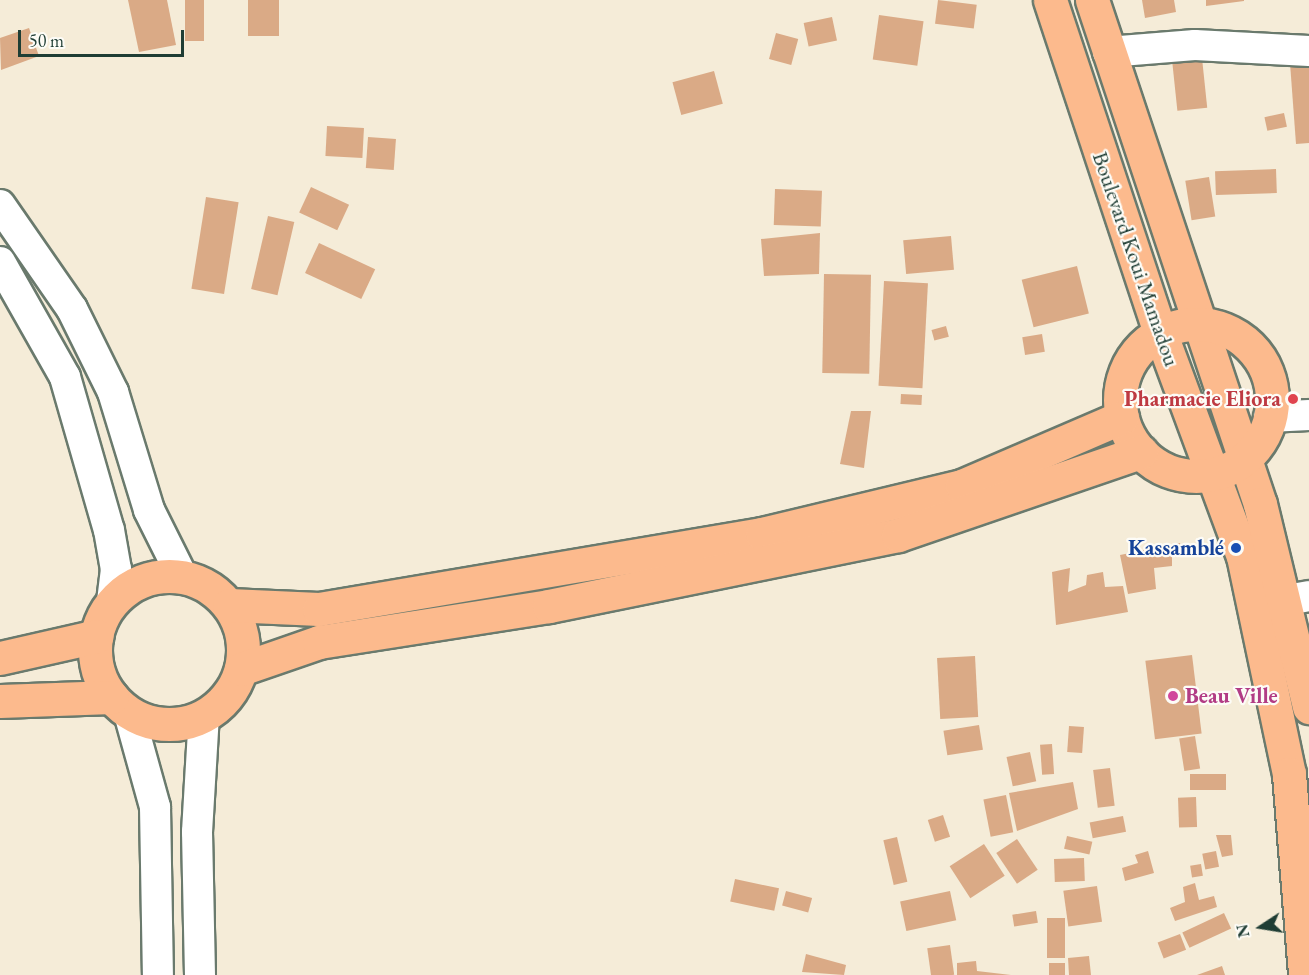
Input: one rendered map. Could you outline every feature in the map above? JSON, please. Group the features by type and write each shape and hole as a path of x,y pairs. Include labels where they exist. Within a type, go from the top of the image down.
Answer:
{"main road":[{"name":"Boulevard Koui Mamadou","path":"1050,0 1160,332 1210,474 1243,556 1285,752 1305,975"},
{"name":"Boulevard Koui Mamadou","path":"1092,0 1242,460 1298,598 1309,707"},
{"path":"1199,323 1240,338 1256,354 1271,395 1269,417 1242,460 1210,474 1173,472 1141,452 1122,417 1126,368 1160,332 1199,323"},
{"path":"229,605 319,609 762,534 962,486 1122,417"},
{"path":"241,669 320,642 737,571 898,535 1141,452"},
{"path":"0,701 120,705 173,724 204,715 232,690 241,669 244,647 229,605 216,591 182,576 156,576 132,585 112,601 97,636 99,674 120,705"},
{"path":"0,658 97,636"}],"street":[{"path":"1108,52 1195,45 1309,51"},
{"path":"0,205 72,309 113,392 149,510 182,576"},
{"path":"0,262 65,377 109,530 116,569 112,601"},
{"path":"1269,417 1309,415"},
{"path":"120,705 155,807 158,975"},
{"path":"200,975 197,832 204,715"}],"building":[{"path":"128,0 167,0 176,45 139,52"},
{"path":"185,0 204,0 204,41 185,41"},
{"path":"248,0 279,0 279,36 248,36"},
{"path":"938,0 977,5 974,29 935,24"},
{"path":"1142,0 1174,0 1176,12 1145,18"},
{"path":"1206,0 1244,0 1244,1 1206,6"},
{"path":"879,15 924,21 917,66 873,60"},
{"path":"832,17 837,40 809,47 804,23"},
{"path":"29,28 39,56 1,70 0,38"},
{"path":"776,33 798,39 791,65 769,59"},
{"path":"1202,58 1207,108 1177,111 1172,61"},
{"path":"1309,59 1309,143 1296,144 1290,63"},
{"path":"714,71 723,104 681,115 672,82"},
{"path":"1284,113 1287,127 1267,131 1264,117"},
{"path":"327,126 364,128 362,158 325,156"},
{"path":"368,137 396,139 394,170 366,168"},
{"path":"1276,169 1277,193 1216,195 1215,171"},
{"path":"1209,177 1215,217 1192,220 1185,181"},
{"path":"311,187 349,205 337,230 299,212"},
{"path":"775,189 822,191 821,227 774,225"},
{"path":"206,197 239,202 224,294 191,289"},
{"path":"268,216 294,222 277,295 251,289"},
{"path":"820,233 819,274 764,276 761,239"},
{"path":"951,236 954,270 906,274 903,240"},
{"path":"319,243 375,269 361,299 305,273"},
{"path":"1077,266 1089,314 1034,327 1022,280"},
{"path":"824,274 871,275 869,374 822,373"},
{"path":"884,281 928,283 922,388 879,386"},
{"path":"946,326 949,337 934,341 932,330"},
{"path":"1042,334 1045,352 1025,355 1022,337"},
{"path":"901,394 922,395 921,405 900,404"},
{"path":"851,411 871,411 864,468 840,464"},
{"path":"1180,543 1182,555 1172,557 1172,566 1154,568 1156,589 1128,594 1120,555"},
{"path":"1070,568 1068,592 1086,585 1087,575 1103,572 1105,587 1123,586 1128,612 1056,625 1052,572"},
{"path":"1192,655 1202,733 1155,739 1145,661"},
{"path":"975,656 978,717 940,719 937,658"},
{"path":"979,725 983,750 947,755 943,731"},
{"path":"1069,726 1084,727 1082,753 1067,752"},
{"path":"1195,736 1200,769 1184,771 1179,739"},
{"path":"1052,744 1054,774 1042,775 1040,745"},
{"path":"1030,752 1036,781 1013,786 1007,757"},
{"path":"1110,768 1115,806 1098,808 1093,770"},
{"path":"1190,774 1226,774 1226,790 1190,790"},
{"path":"1073,782 1078,809 1017,831 1009,793"},
{"path":"1006,795 1013,832 991,837 983,799"},
{"path":"1196,797 1197,827 1179,828 1178,798"},
{"path":"943,815 950,837 935,842 928,820"},
{"path":"1123,816 1126,832 1093,838 1090,822"},
{"path":"1216,835 1231,835 1233,855 1222,857"},
{"path":"1067,836 1092,842 1089,855 1064,849"},
{"path":"897,837 907,882 894,885 883,840"},
{"path":"1017,839 1038,870 1017,884 996,853"},
{"path":"984,844 1005,876 970,898 950,866"},
{"path":"1148,851 1154,873 1125,881 1122,868 1138,863 1135,855"},
{"path":"1216,851 1219,867 1205,869 1202,854"},
{"path":"1084,858 1085,881 1055,882 1054,859"},
{"path":"1201,864 1203,876 1192,878 1190,866"},
{"path":"735,879 779,888 774,911 730,901"},
{"path":"1195,883 1199,900 1214,896 1217,907 1175,921 1170,908 1185,902 1183,887"},
{"path":"1097,886 1102,922 1068,926 1063,891"},
{"path":"786,891 812,898 808,912 782,905"},
{"path":"950,891 956,920 906,931 900,902"},
{"path":"1036,911 1038,923 1014,927 1012,915"},
{"path":"1224,913 1231,928 1189,948 1182,932"},
{"path":"1047,918 1065,918 1065,958 1047,958"},
{"path":"1180,934 1186,950 1164,958 1158,943"},
{"path":"950,945 954,975 931,975 927,948"},
{"path":"806,954 846,965 844,975 802,972"},
{"path":"1089,956 1091,975 1069,975 1068,958"},
{"path":"976,961 977,971 1011,975 957,975 957,963"},
{"path":"1049,963 1065,963 1065,975 1049,975"},
{"path":"1222,966 1225,975 1197,975"}],"place":[{"name":"Pharmacie Eliora","path":"1293,399"},
{"name":"Kassamblé","path":"1236,548"},
{"name":"Beau Ville","path":"1173,696"}]}
